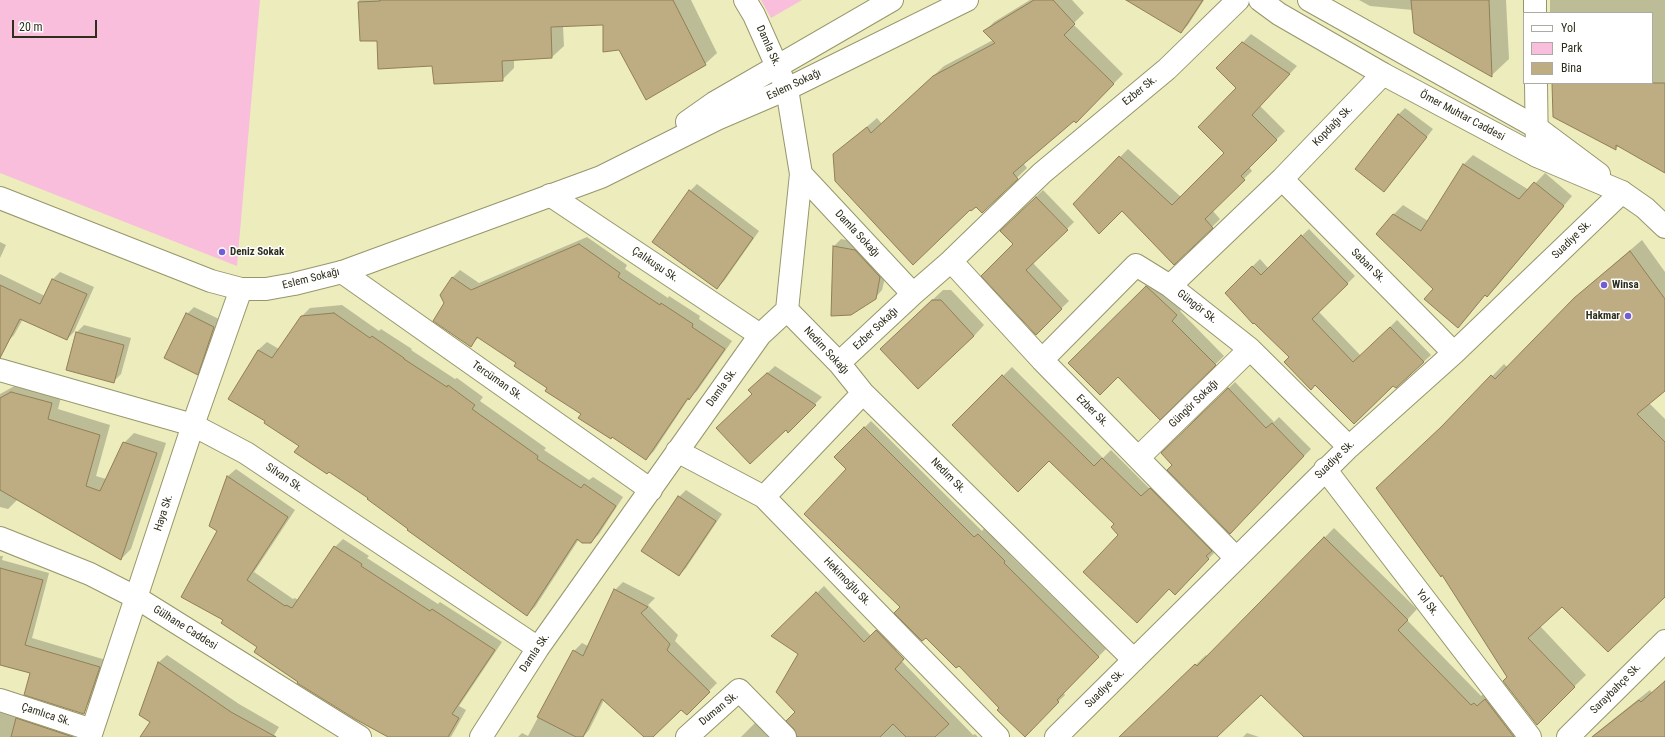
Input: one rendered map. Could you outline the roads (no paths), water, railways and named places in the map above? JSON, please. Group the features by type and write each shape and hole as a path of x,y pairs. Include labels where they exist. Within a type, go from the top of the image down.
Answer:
{"street":[{"name":"Damla Sk.","path":"481,737 538,648 651,490 676,451 760,335 787,310 801,174 787,89 754,15 745,0"},
{"name":"Eslem Sokağı","path":"620,168 714,103 892,0"},
{"name":"Eslem Sokağı","path":"0,198 211,282 240,289 266,289 294,284 342,272 601,177 717,120 787,89 967,0"},
{"name":"Ezber Sk.","path":"913,294 951,261 1042,172 1167,69 1238,0"},
{"name":"Ömer Muhtar Caddesi","path":"1260,0 1279,14 1384,74 1537,156 1622,192 1645,208 1665,227"},
{"path":"1309,0 1536,126 1622,192"},
{"path":"1535,0 1535,12"},
{"name":"Kopdağı Sk.","path":"1170,286 1282,179 1384,74"},
{"path":"1536,84 1537,156"},
{"name":"Damla Sokağı","path":"801,174 913,294"},
{"name":"Saban Sk.","path":"1282,179 1454,353"},
{"name":"Suadiye Sk.","path":"1056,737 1326,469 1454,353 1622,192"},
{"name":"Çalıkuşu Sk.","path":"550,195 760,335"},
{"name":"Ezber Sk.","path":"951,261 1042,360 1236,558"},
{"name":"Güngör Sk.","path":"1042,360 1136,265 1170,286 1250,349 1349,447"},
{"name":"Tercüman Sk.","path":"342,272 651,490"},
{"name":"Haya Sk.","path":"91,734 193,424 240,289"},
{"name":"Ezber Sokağı","path":"839,363 913,294"},
{"name":"Nedim Sokağı","path":"787,310 839,363 863,393"},
{"name":"Güngör Sokağı","path":"1138,458 1250,349"},
{"name":"Silvan Sk.","path":"0,370 193,424 246,453 538,648"},
{"path":"764,497 863,393"},
{"name":"Nedim Sk.","path":"863,393 1134,660"},
{"name":"Hekimoğlu Sk.","path":"676,451 764,497 998,737"},
{"name":"Yol Sk.","path":"1326,469 1530,737"},
{"name":"Gülhane Caddesi","path":"0,538 90,574 137,598 360,737"},
{"name":"Saraybahçe Sk.","path":"1568,737 1665,641"},
{"name":"Duman Sk.","path":"687,737 739,690 785,737"},
{"name":"Çamlıca Sk.","path":"0,700 91,734"}],"place":[{"name":"Deniz Sokak","path":"222,252"},
{"name":"Winsa","path":"1604,285"},
{"name":"Hakmar","path":"1628,316"}]}
